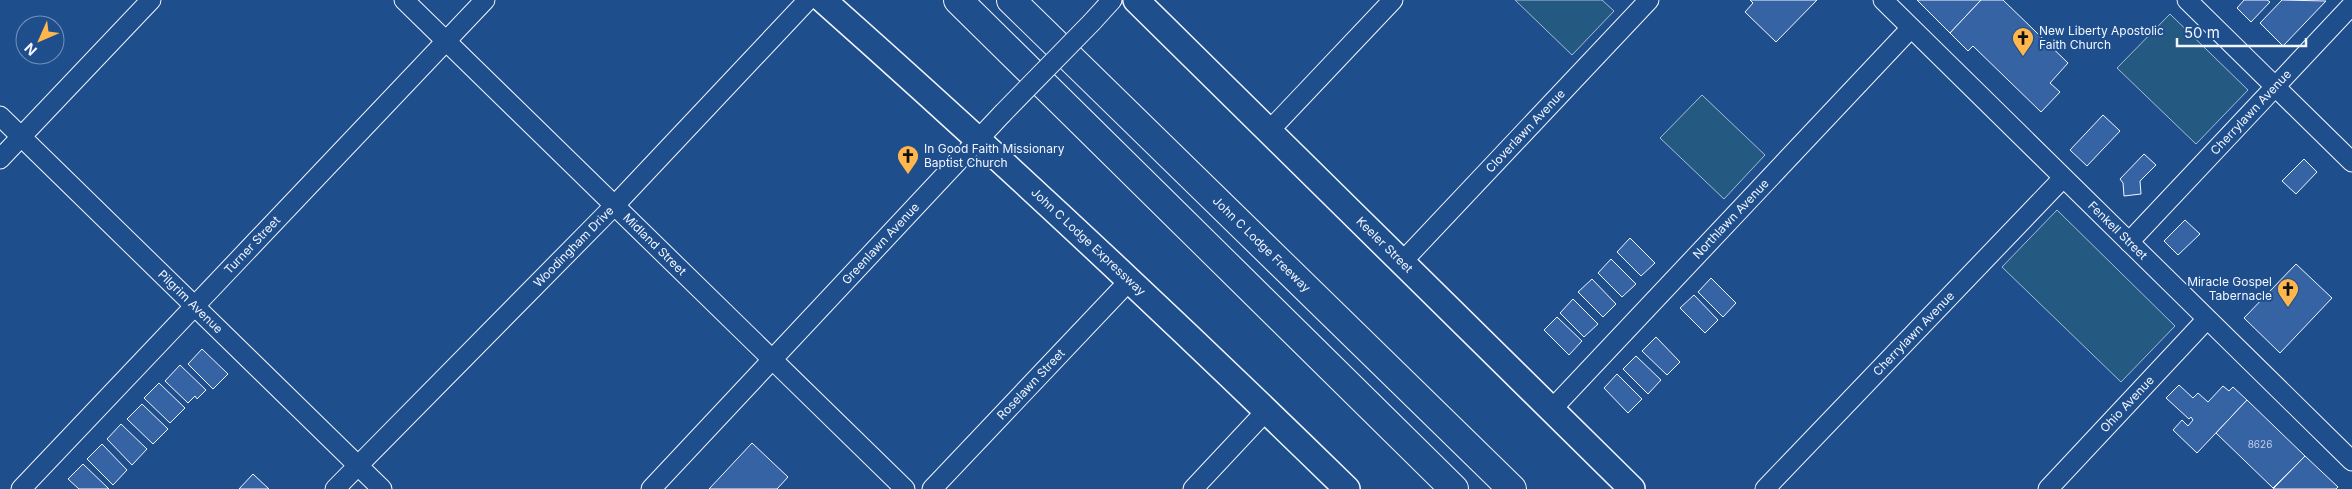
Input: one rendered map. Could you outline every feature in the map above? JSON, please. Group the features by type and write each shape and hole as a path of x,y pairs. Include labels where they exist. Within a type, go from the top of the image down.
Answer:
{"highway":[{"path":"958,0 1454,489"},
{"name":"John C Lodge Freeway","path":"1011,0 1512,489"}],"main road":[{"name":"John C Lodge Expressway","path":"823,0 1130,280 1347,489"},
{"name":"Keeler Street","path":"1136,0 1632,489"}],"street":[{"path":"0,159 151,0"},
{"name":"Midland Street","path":"404,0 905,489"},
{"name":"Turner Street","path":"21,489 485,0"},
{"name":"Woodingham Drive","path":"335,489 615,206 808,0"},
{"name":"Greenlawn Avenue","path":"651,489 979,141 1003,113 1112,0"},
{"path":"1269,131 1393,0"},
{"name":"Cloverlawn Avenue","path":"1402,262 1649,0"},
{"name":"Fenkell Street","path":"1883,0 2352,461"},
{"path":"2187,0 2352,162"},
{"name":"Cherrylawn Avenue","path":"2128,242 2352,5"},
{"name":"Northlawn Avenue","path":"1552,409 1911,28"},
{"name":"Pilgrim Avenue","path":"0,116 382,489"},
{"name":"Cherrylawn Avenue","path":"1764,489 2063,178"},
{"name":"Roselawn Street","path":"932,489 1130,280"},
{"name":"Ohio Avenue","path":"2048,489 2207,319"},
{"path":"1194,489 1267,410"}],"shaded area":[{"path":"1515,0 1602,0 1614,11 1572,55"},
{"path":"2170,14 2248,90 2196,144 2117,68"},
{"path":"1702,95 1765,155 1724,199 1660,138"},
{"path":"2057,210 2175,326 2121,382 2002,267"}],"building":[{"path":"1750,0 1817,0 1776,42 1745,12 1753,3"},
{"path":"1917,0 1981,0 1950,33"},
{"name":"New Liberty Apostolic Faith Church","path":"1981,0 2003,0 2068,63 2050,83 2060,92 2041,112 1973,46 1968,51 1950,33"},
{"path":"2244,0 2267,0 2270,2 2251,22 2237,8"},
{"path":"2282,0 2326,1 2283,46 2260,23"},
{"path":"2103,115 2120,131 2087,166 2070,150"},
{"path":"2144,154 2156,165 2140,181 2141,194 2124,196 2123,183 2120,179"},
{"path":"2304,159 2317,172 2296,194 2282,181"},
{"path":"2185,220 2200,234 2178,255 2164,241"},
{"path":"1630,238 1655,263 1641,276 1617,252"},
{"path":"1611,259 1636,284 1622,297 1598,273"},
{"name":"Miracle Gospel Tabernacle","path":"2296,264 2332,298 2280,353 2244,318"},
{"path":"1711,278 1736,303 1723,317 1698,292"},
{"path":"1592,279 1616,304 1603,317 1578,292"},
{"path":"1694,295 1718,320 1705,333 1680,308"},
{"path":"1573,299 1598,324 1584,337 1560,313"},
{"path":"1557,317 1582,341 1569,355 1544,330"},
{"path":"1656,337 1680,362 1667,375 1642,351"},
{"path":"202,349 228,374 213,389 188,364"},
{"path":"1636,356 1661,380 1648,394 1623,369"},
{"path":"180,365 206,390 197,399 195,396 188,403 165,381"},
{"path":"1617,374 1642,399 1628,413 1604,388"},
{"path":"159,383 185,408 170,423 144,398"},
{"path":"2179,385 2193,398 2198,393 2208,402 2223,386 2229,391 2233,387 2247,400 2197,453 2173,430 2182,420 2188,426 2193,420 2191,417 2189,419 2166,398"},
{"path":"2247,400 2305,456 2273,488 2216,433"},
{"path":"142,404 168,429 153,444 127,419"},
{"path":"121,424 147,449 132,465 107,439"},
{"path":"752,443 788,477 777,489 709,489"},
{"path":"102,444 127,470 113,485 87,459"},
{"path":"2305,456 2338,487 2336,489 2273,489"},
{"path":"83,464 109,489 79,489 68,479"},
{"path":"253,474 269,489 239,489"}],"place":[{"name":"New Liberty Apostolic Faith Church","path":"2023,57"},
{"name":"In Good Faith Missionary Baptist Church","path":"908,175"},
{"name":"Miracle Gospel Tabernacle","path":"2288,308"}]}
